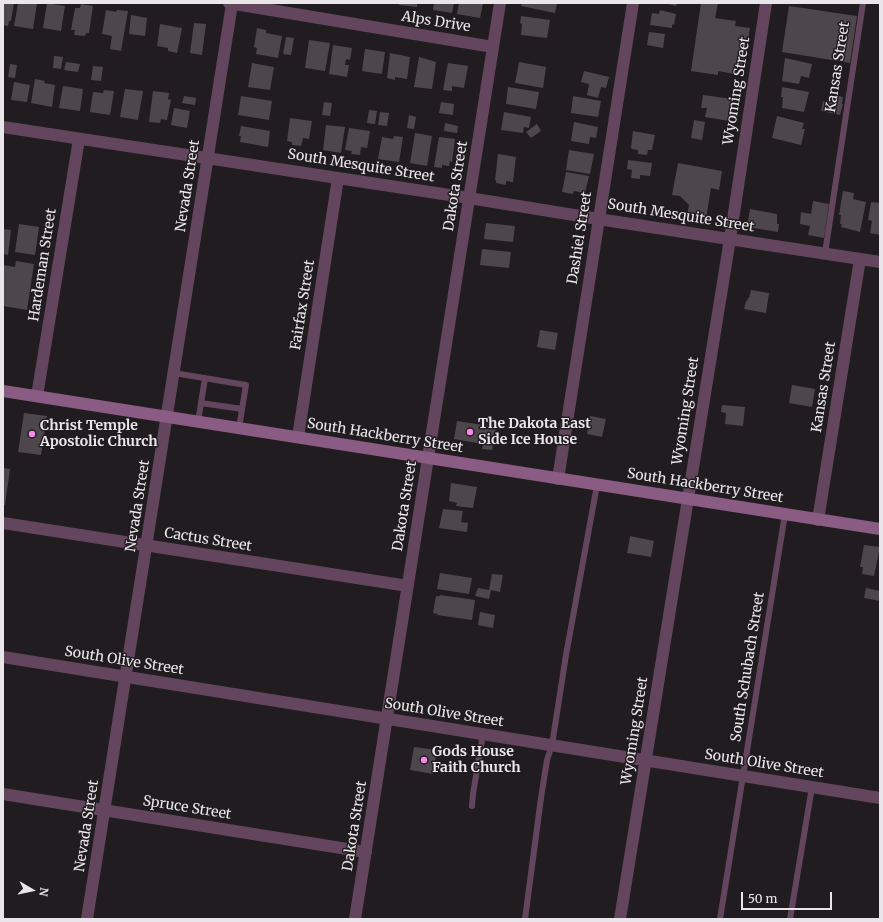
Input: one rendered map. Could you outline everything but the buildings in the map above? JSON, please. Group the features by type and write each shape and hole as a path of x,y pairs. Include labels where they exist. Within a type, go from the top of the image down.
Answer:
{"main road":[{"name":"South Hackberry Street","path":"3,391 880,529"}],"street":[{"name":"Alps Drive","path":"229,3 493,47"},
{"name":"Dakota Street","path":"355,919 500,3"},
{"name":"Dashiel Street","path":"558,479 632,3"},
{"name":"Wyoming Street","path":"620,919 730,239 766,3"},
{"name":"Nevada Street","path":"88,919 232,4"},
{"name":"South Mesquite Street","path":"3,127 880,262"},
{"name":"Hardeman Street","path":"37,396 79,139"},
{"name":"Fairfax Street","path":"298,437 338,178"},
{"name":"Kansas Street","path":"818,520 860,259"},
{"name":"Cactus Street","path":"3,523 408,586"},
{"name":"South Olive Street","path":"3,657 880,798"},
{"name":"Spruce Street","path":"3,794 366,852"}],"lane":[{"name":"Kansas Street","path":"825,254 863,3"},
{"path":"174,373 246,384 239,428"},
{"path":"198,422 205,378"},
{"path":"201,403 242,409"},
{"path":"525,919 547,760 552,745 567,648 596,485"},
{"name":"South Schubach Street","path":"720,919 785,514"},
{"path":"472,806 483,734"},
{"path":"790,919 812,787"}],"place":[{"name":"The Dakota East Side Ice House","path":"470,432"},
{"name":"Christ Temple Apostolic Church","path":"32,434"},
{"name":"Gods House Faith Church","path":"424,760"}]}
